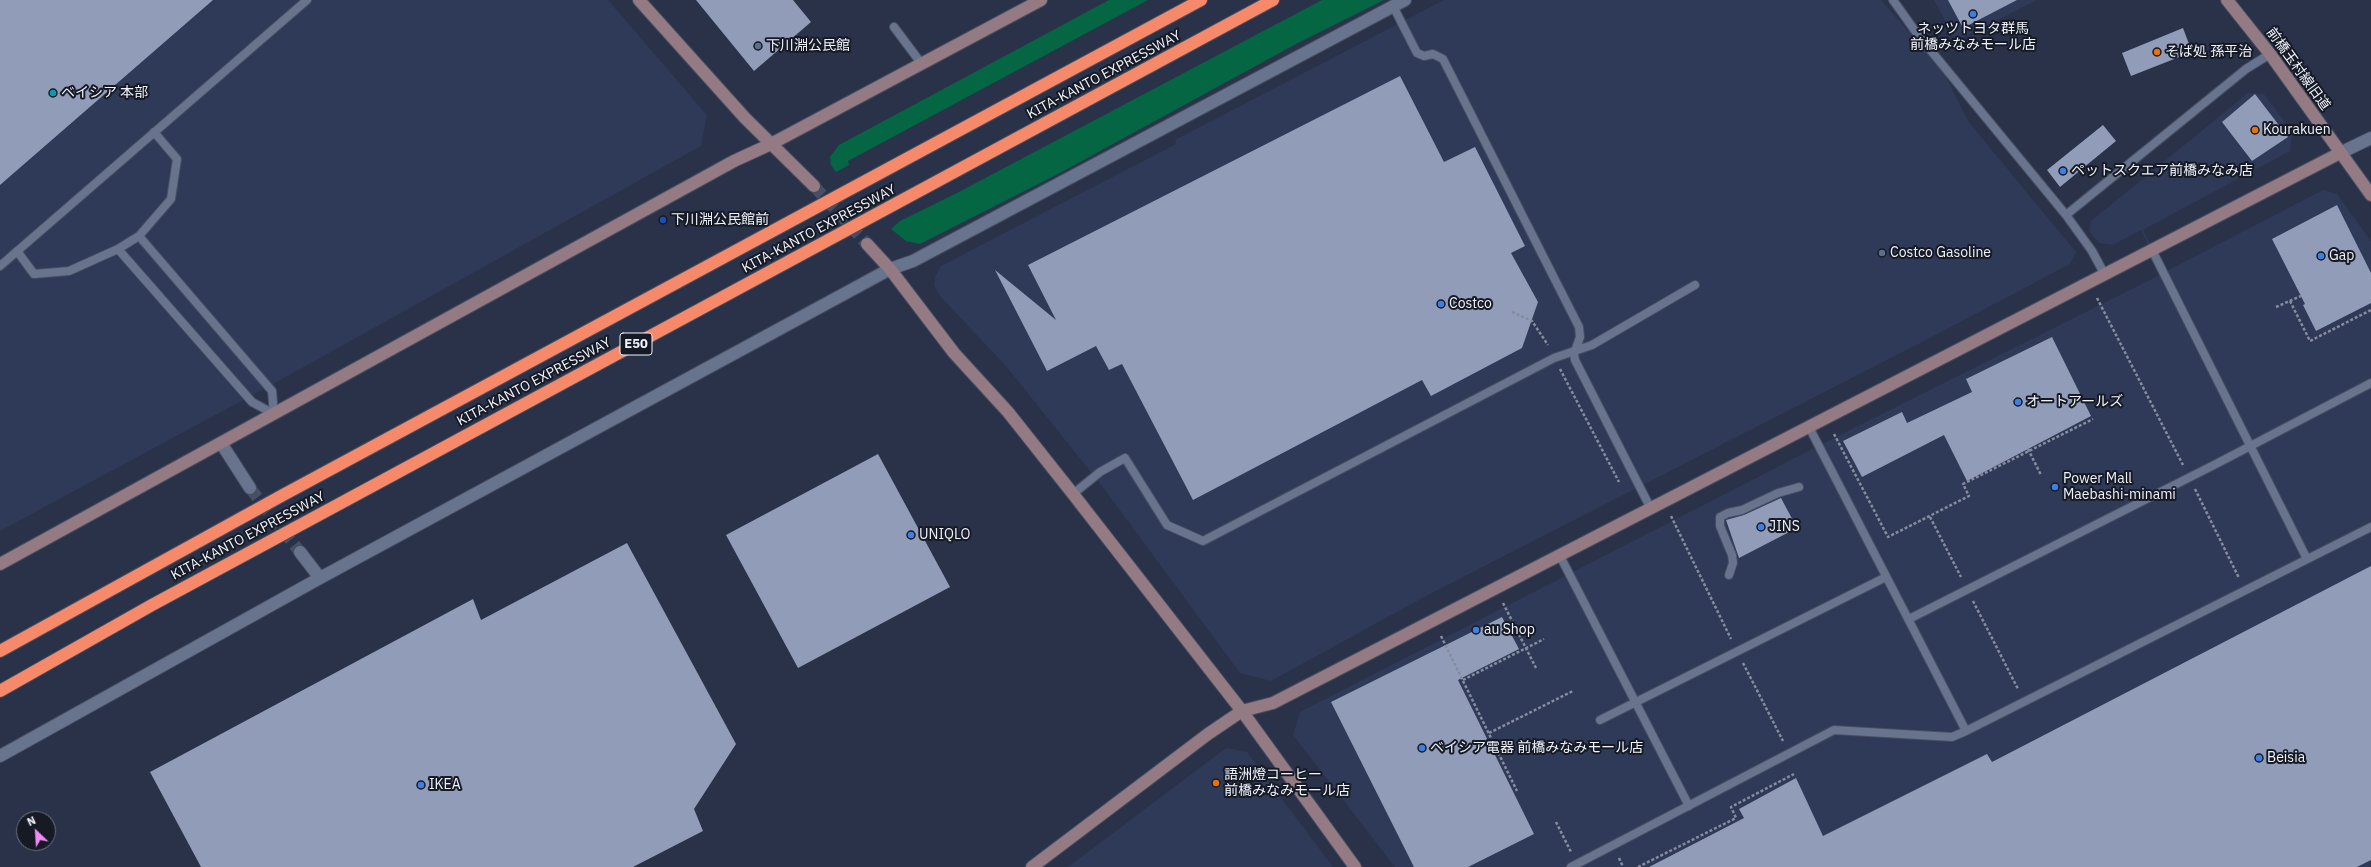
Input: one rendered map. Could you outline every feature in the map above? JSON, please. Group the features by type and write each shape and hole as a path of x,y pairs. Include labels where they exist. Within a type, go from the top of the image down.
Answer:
{"highway":[{"name":"KITA-KANTO EXPRESSWAY","path":"0,651 297,487 1201,0"},
{"name":"KITA-KANTO EXPRESSWAY","path":"0,691 172,594 1273,0"}],"street":[{"path":"638,0 745,118 814,186"},
{"path":"0,756 320,578 890,269 913,261 1405,0"},
{"name":"前橋玉村線旧道","path":"2227,0 2270,54 2371,195"},
{"path":"0,564 734,161 771,144 1033,2"},
{"path":"1032,867 1208,734 1242,711 1273,703 2371,138"},
{"path":"867,244 890,269 954,353 1008,412 1074,494 1242,711 1355,867"},
{"path":"221,443 250,488"},
{"path":"300,552 320,578"}],"lane":[{"path":"0,266 307,0"},
{"path":"1893,0 1918,35 2066,215 2092,251 2105,274"},
{"path":"1393,6 1417,53 1424,56 1433,54 1443,59 1579,327 1580,337 1574,350 1575,360 1651,509"},
{"path":"894,27 920,63"},
{"path":"2066,215 2246,69 2270,54"},
{"path":"17,251 34,274 69,271 118,249 139,236 171,199 178,159 154,132"},
{"path":"139,236 272,391 274,414"},
{"path":"118,249 252,402 274,414"},
{"path":"2152,250 2307,559"},
{"path":"1074,494 1100,472 1124,458 1167,525 1203,541 1554,358 1592,345 1696,285"},
{"path":"1909,619 2250,447 2371,383"},
{"path":"1809,427 1966,731"},
{"path":"1729,575 1733,563 1732,555 1720,526 1720,517 1728,512 1742,510 1778,492 1799,486"},
{"path":"1574,865 1834,730 1952,737 2371,527"},
{"path":"1560,556 1689,806"},
{"path":"1600,720 1635,701 1886,577"}],"path":[{"path":"2276,307 2301,296"},
{"path":"2098,298 2246,590"},
{"path":"2290,301 2310,341 2371,310"},
{"path":"1512,312 1532,321 1554,358 1620,483"},
{"path":"1834,434 1888,538 1969,496 1963,484 2093,419"},
{"path":"2029,450 2041,474"},
{"path":"1930,517 2024,702"},
{"path":"1504,604 1536,668"},
{"path":"1441,636 1517,791"},
{"path":"1463,680 1544,639"},
{"path":"1489,733 1573,691"},
{"path":"1638,867 1736,818 1732,807 1794,774"},
{"path":"1556,822 1574,865"}],"shaded area":[{"path":"0,0 608,0 707,115 701,146 284,378 0,531"},
{"path":"1444,0 1881,0 1944,73 1968,121 2076,252 2070,264 1926,340 1426,596 1271,681 1240,673 1102,486 1006,366 940,296 934,285 935,277 941,266 1176,144 1175,140"},
{"path":"1934,0 2037,0 1956,41"},
{"name":"Power Mall Maebashi-minami","path":"2248,93 2264,94 2292,132 2290,151 2143,230 2165,272 2323,190 2337,194 2371,241 2371,867 1395,867 1293,735 1300,712 1830,440 2162,274 2141,230 2113,245 2099,243 2089,231 2091,221"},
{"path":"1226,748 1247,752 1333,867 1068,867"}],"green space":[{"path":"1109,0 1148,0 848,161 849,165 836,172 831,165 830,157 839,145"},
{"path":"1322,0 1384,0 1296,44 1058,174 920,244 906,241 891,229 900,221 955,194"}],"building":[{"name":"ベイシア 本部","path":"0,0 213,0 0,185"},
{"name":"下川淵公民館","path":"696,0 793,0 811,22 754,71"},
{"name":"ネッツトヨタ群馬 前橋みなみモール店","path":"1948,0 2017,0 1963,28"},
{"name":"そば処 孫平治","path":"2183,28 2192,52 2131,76 2122,53"},
{"path":"1400,76 1444,162 1475,147 1525,246 1511,253 1538,302 1522,348 1431,396 1422,380 1193,500 1122,364 1109,370 1096,346 1047,371 995,270 1056,320 1028,265"},
{"name":"Kourakuen","path":"2255,94 2288,137 2252,161 2222,122"},
{"path":"2103,125 2116,141 2060,187 2047,170"},
{"name":"Gap","path":"2337,205 2371,273 2371,303 2316,331 2303,305 2305,304 2272,239"},
{"name":"オートアールズ","path":"2052,337 2091,416 1967,481 1944,435 1862,477 1843,441 1902,412 1907,423 1972,392 1966,379"},
{"path":"878,454 950,587 798,668 726,535"},
{"name":"JINS","path":"1781,498 1797,528 1739,558 1726,520 1744,515"},
{"path":"627,543 736,744 694,809 703,831 633,867 201,867 150,772 473,599 481,620"},
{"path":"2371,566 2371,860 2357,867 1649,867 1744,818 1739,809 1796,778 1823,836 1987,754 1992,762"},
{"name":"ベイシア電器 前橋みなみモール店","path":"1502,617 1519,649 1458,680 1534,834 1468,867 1414,867 1331,702"}],"tunnel":[{"path":"814,186 867,244"},
{"path":"250,488 300,552"}],"place":[{"name":"ネッツトヨタ群馬 前橋みなみモール店","path":"1973,14"},
{"name":"下川淵公民館","path":"758,46"},
{"name":"そば処 孫平治","path":"2157,52"},
{"name":"ベイシア 本部","path":"53,93"},
{"name":"Kourakuen","path":"2255,130"},
{"name":"ペットスクエア前橋みなみ店","path":"2063,171"},
{"name":"下川淵公民館前","path":"663,220"},
{"name":"Costco Gasoline","path":"1882,253"},
{"name":"Gap","path":"2321,256"},
{"name":"Costco","path":"1441,304"},
{"name":"オートアールズ","path":"2018,402"},
{"name":"Power Mall Maebashi-minami","path":"2055,487"},
{"name":"JINS","path":"1761,527"},
{"name":"UNIQLO","path":"911,535"},
{"name":"au Shop","path":"1476,630"},
{"name":"ベイシア電器 前橋みなみモール店","path":"1422,748"},
{"name":"Beisia","path":"2259,758"},
{"name":"語洲燈コーヒー 前橋みなみモール店","path":"1216,783"},
{"name":"IKEA","path":"421,785"}]}
